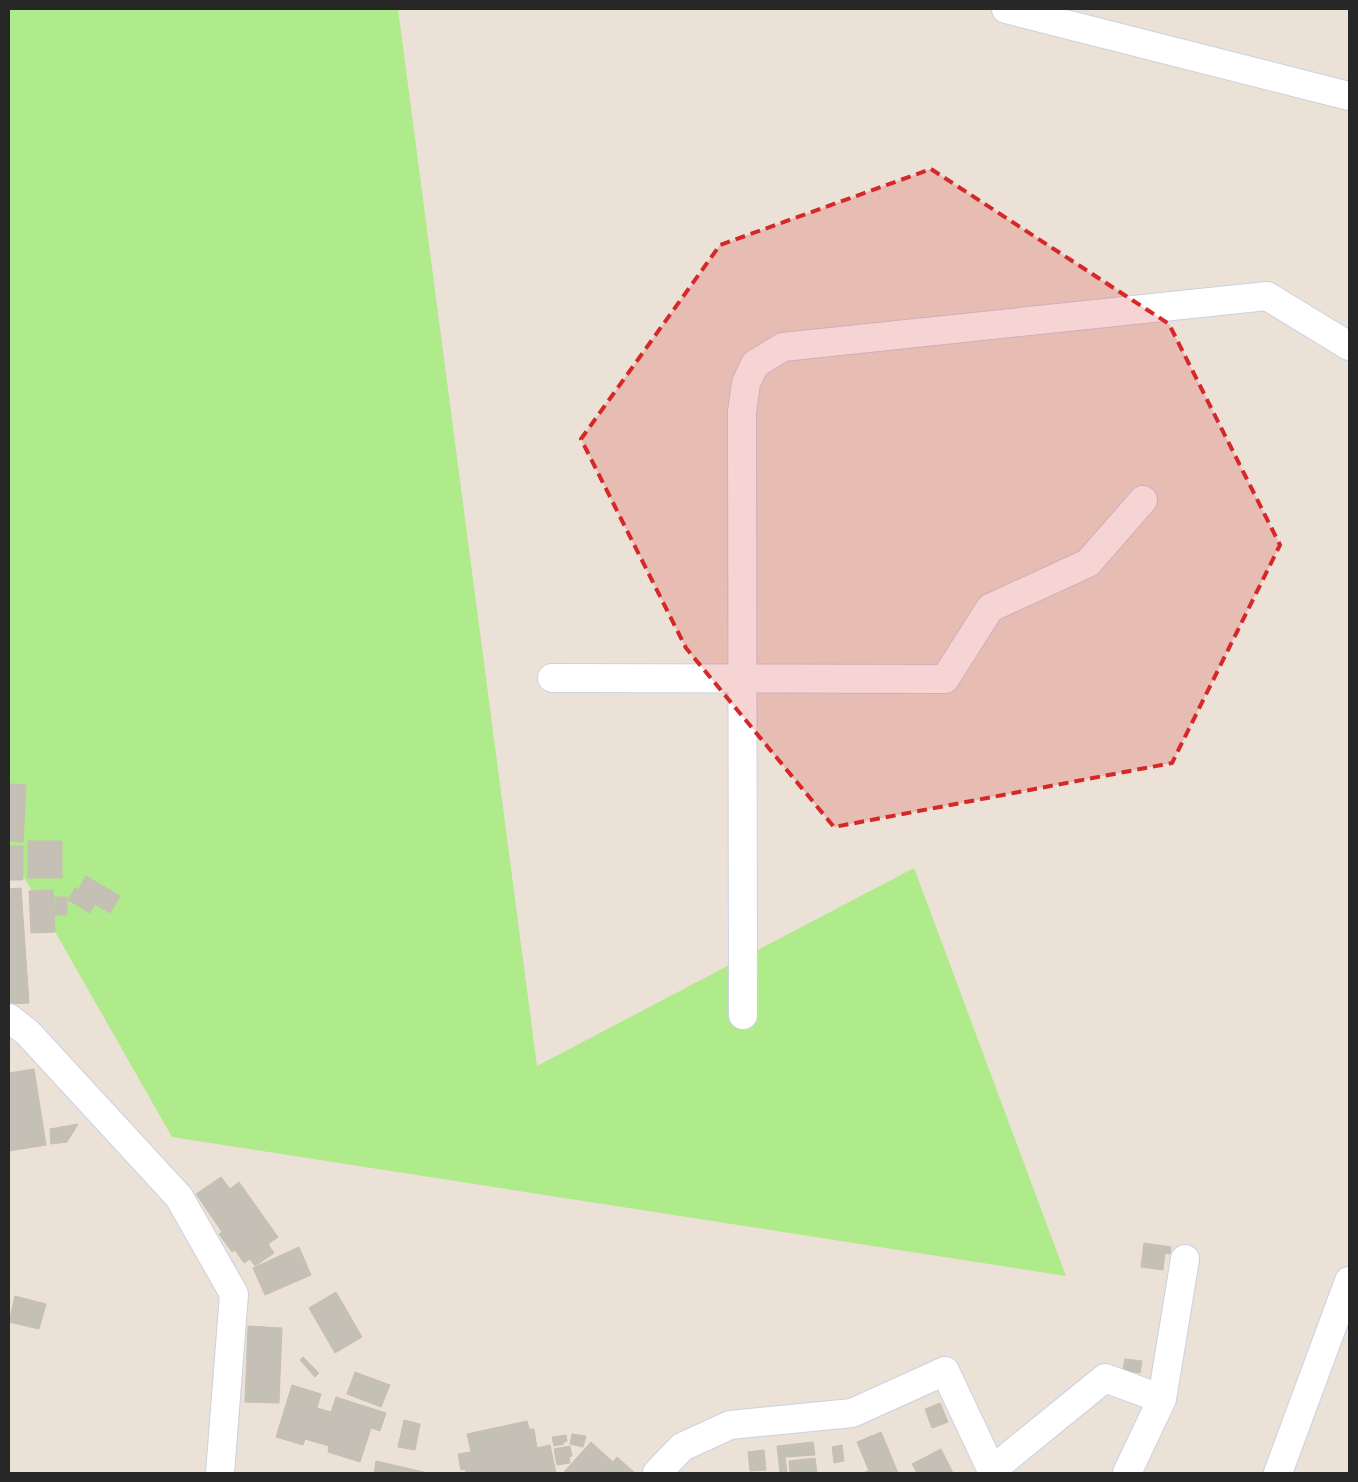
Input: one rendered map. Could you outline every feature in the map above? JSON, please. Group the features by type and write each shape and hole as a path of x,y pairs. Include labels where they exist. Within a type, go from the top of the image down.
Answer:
{"street":[{"path":"1006,9 1349,96"},
{"path":"743,1015 742,412 746,383 755,364 783,347 1267,296 1349,346"},
{"path":"552,678 945,679 990,608 1088,563 1143,500"},
{"path":"9,1018 28,1033 179,1197 234,1294 220,1473"},
{"path":"1127,1473 1162,1398 1185,1259"},
{"path":"1278,1473 1349,1281"},
{"path":"657,1473 682,1447 730,1425 852,1413 945,1371 993,1472 1105,1378 1162,1398"}],"highlighted area":[{"path":"931,169 1169,324 1280,545 1172,763 834,827 686,648 581,439 720,245"}],"green space":[{"path":"9,9 398,9 537,1066 914,868 1066,1276 172,1137 9,851"}],"building":[{"path":"9,784 26,785 23,842 9,841"},
{"path":"28,841 62,841 62,878 28,878"},
{"path":"9,846 23,846 23,880 9,880"},
{"path":"86,876 120,896 110,913 95,904 90,913 68,900 75,888 78,890"},
{"path":"21,888 29,1003 9,1004 9,889"},
{"path":"53,890 55,932 31,933 29,891"},
{"path":"55,897 67,897 67,915 55,915"},
{"path":"34,1069 46,1145 9,1151 9,1073"},
{"path":"78,1124 67,1142 51,1144 50,1129"},
{"path":"221,1177 230,1189 239,1182 278,1237 268,1244 274,1253 255,1266 250,1259 244,1263 235,1250 232,1252 219,1234 222,1232 196,1194"},
{"path":"1144,1243 1171,1247 1170,1254 1165,1253 1163,1270 1141,1267"},
{"path":"299,1247 311,1275 265,1295 253,1268"},
{"path":"336,1292 362,1337 335,1353 309,1308"},
{"path":"15,1296 46,1304 39,1329 9,1322"},
{"path":"248,1326 282,1328 279,1403 245,1402"},
{"path":"303,1357 319,1373 315,1377 300,1360"},
{"path":"1125,1359 1142,1361 1140,1373 1123,1370"},
{"path":"355,1372 390,1385 381,1407 347,1394"},
{"path":"292,1385 321,1394 317,1408 331,1412 336,1397 386,1413 380,1431 371,1428 360,1462 328,1452 329,1446 305,1439 303,1445 276,1437"},
{"path":"940,1403 948,1422 932,1428 925,1409"},
{"path":"404,1420 420,1424 415,1450 398,1447"},
{"path":"527,1421 529,1429 534,1429 537,1448 550,1445 556,1473 466,1473 465,1469 461,1470 458,1454 471,1452 467,1434"},
{"path":"881,1432 898,1473 862,1473 869,1471 857,1442"},
{"path":"572,1434 586,1436 583,1447 570,1444"},
{"path":"566,1435 567,1441 563,1442 564,1444 554,1446 552,1437"},
{"path":"591,1442 613,1462 617,1457 635,1473 563,1473"},
{"path":"813,1442 815,1455 785,1457 787,1473 780,1473 777,1446"},
{"path":"842,1445 844,1461 834,1463 832,1447"},
{"path":"570,1446 572,1456 569,1457 570,1463 557,1465 554,1449"},
{"path":"941,1449 953,1473 917,1473 912,1464"},
{"path":"764,1450 766,1470 750,1471 748,1452"},
{"path":"815,1458 817,1473 790,1473 789,1461"},
{"path":"376,1461 428,1473 374,1473"}]}
